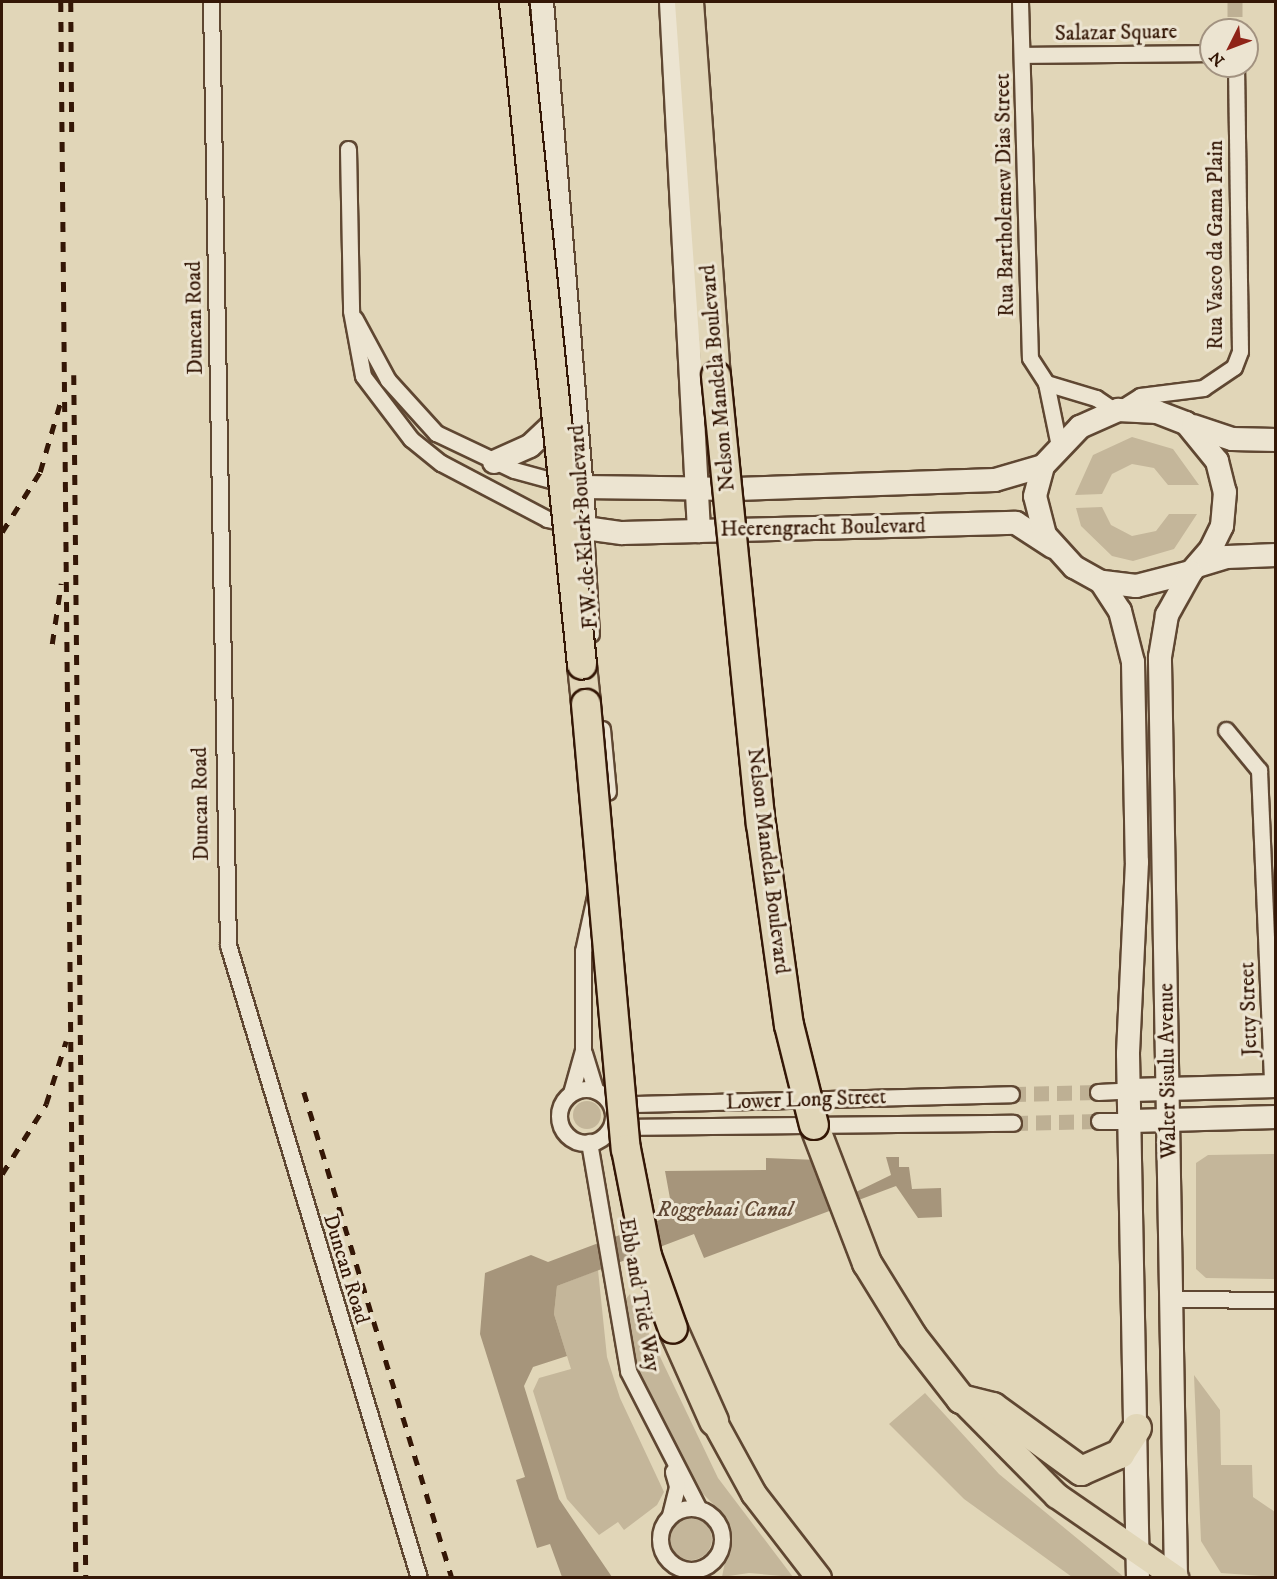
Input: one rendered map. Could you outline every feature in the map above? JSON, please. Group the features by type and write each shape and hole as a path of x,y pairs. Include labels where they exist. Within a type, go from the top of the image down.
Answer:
{"highway":[{"path":"514,2 626,1149 651,1265 714,1421"},
{"name":"Nelson Mandela Boulevard","path":"690,2 716,376 761,824 789,1025 828,1173 847,1219 888,1301 957,1395"},
{"path":"957,1395 993,1407 1081,1471 1120,1455 1137,1428"}],"main road":[{"name":"F.W. de Klerk Boulevard","path":"542,2 585,528"},
{"path":"670,2 699,531"},
{"path":"494,462 538,441 574,399"},
{"path":"1275,440 1225,438 1157,412 1116,410 1080,427 1059,446 1043,466 1037,511 1053,547 1101,582 1144,585 1227,557 1275,555"},
{"path":"1186,423 1217,461 1226,492 1219,536 1194,569"},
{"name":"Heerengracht Boulevard","path":"582,487 696,487 995,480 1043,466"},
{"path":"995,523 1035,545 1125,625"},
{"name":"Heerengracht Boulevard","path":"585,528 699,531 995,523 1031,527 1053,547"},
{"name":"Walter Sisulu Avenue","path":"1176,1578 1161,642 1167,615 1194,569"},
{"name":"Walter Sisulu Avenue","path":"1101,582 1125,625 1133,662 1137,862 1131,1090 1138,1567"},
{"path":"1131,1090 1274,1086"},
{"path":"1132,1121 1275,1117"},
{"name":"Nelson Mandela Boulevard","path":"957,1395 1019,1463 1138,1567 1176,1578"},
{"path":"714,1421 754,1494 819,1578"}],"street":[{"name":"Duncan Road","path":"211,2 224,920 236,983 419,1578"},
{"name":"Rua Bartholemew Dias Street","path":"1020,2 1030,358 1046,383 1059,446"},
{"name":"Salazar Square","path":"1022,55 1199,53"},
{"name":"Rua Vasco da Gama Plain","path":"1116,410 1140,396 1185,392 1218,381 1234,367 1240,351 1236,78"},
{"path":"348,149 351,311 363,376 411,439 441,463 516,505 585,528"},
{"path":"351,311 379,365 416,414 452,444 546,482 582,487"},
{"path":"1046,383 1096,398 1116,410"},
{"name":"F.W. de Klerk Boulevard","path":"571,1093 584,1050 583,951 608,855 606,760 585,528"},
{"name":"Jetty Street","path":"1226,730 1259,770 1271,939 1274,1086"},
{"name":"F.W. de Klerk Boulevard","path":"584,1050 599,1092"},
{"path":"1098,1092 1131,1090"},
{"path":"599,1092 612,1109 610,1128 589,1142 568,1136 560,1122 561,1106 571,1093 599,1092"},
{"name":"Lower Long Street","path":"599,1092 635,1104 1011,1094"},
{"path":"1099,1121 1132,1121"},
{"name":"Lower Long Street","path":"610,1128 1012,1123"},
{"name":"Ebb and Tide Way","path":"589,1142 614,1273 628,1371 665,1449 699,1509"},
{"path":"1170,1299 1275,1300"},
{"name":"Ebb and Tide Way","path":"665,1449 677,1486 670,1515"},
{"path":"699,1509 717,1521 722,1542 700,1573 676,1571 659,1541 670,1515 699,1509"}],"shaded area":[{"path":"1132,437 1173,449 1199,485 1168,485 1154,468 1132,464 1112,474 1102,494 1075,495 1093,455"},
{"path":"1102,507 1111,525 1132,536 1156,531 1169,514 1197,514 1174,549 1133,561 1112,556 1081,526 1076,508"},
{"path":"587,1101 597,1105 601,1115 597,1125 587,1129 577,1125 573,1115 577,1105"},
{"path":"1275,1154 1275,1279 1206,1278 1196,1269 1196,1163 1208,1155"},
{"path":"598,1270 607,1357 620,1398 664,1492 657,1505 624,1530 618,1522 599,1535 567,1499 533,1391 539,1378 571,1369 554,1314 557,1286"},
{"path":"630,1294 718,1478 793,1577 749,1573 722,1577 731,1531 726,1517 699,1490 654,1410 628,1343 624,1301"},
{"path":"1194,1375 1220,1410 1221,1465 1252,1465 1253,1497 1275,1512 1275,1577 1221,1573 1201,1541"},
{"path":"925,1393 999,1474 1124,1577 1072,1577 964,1499 889,1424"},
{"path":"691,1518 699,1519 706,1524 711,1531 711,1547 706,1554 699,1559 691,1560 683,1559 676,1554 671,1547 670,1539 671,1531 676,1524 683,1519"}],"water":[{"name":"Roggebaai Canal","path":"886,1157 899,1157 899,1167 909,1167 912,1189 941,1188 942,1217 918,1218 896,1186 704,1258 694,1234 557,1286 554,1314 567,1356 533,1367 524,1386 559,1499 612,1577 562,1577 550,1544 537,1548 516,1480 525,1477 480,1334 485,1273 531,1255 548,1262 673,1215 665,1171 766,1170 766,1158 843,1161 856,1192 891,1175"}],"tunnel":[{"path":"1235,2 1235,18"},
{"path":"1011,1094 1098,1092"},
{"path":"1013,1123 1099,1121"}],"railway":[{"path":"61,2 76,1578"},
{"path":"71,2 72,141"},
{"path":"74,375 86,1578"},
{"path":"2,532 40,472 60,403"},
{"path":"52,644 61,584"},
{"path":"2,1174 46,1104 66,1041"},
{"path":"304,1092 452,1578"}]}
